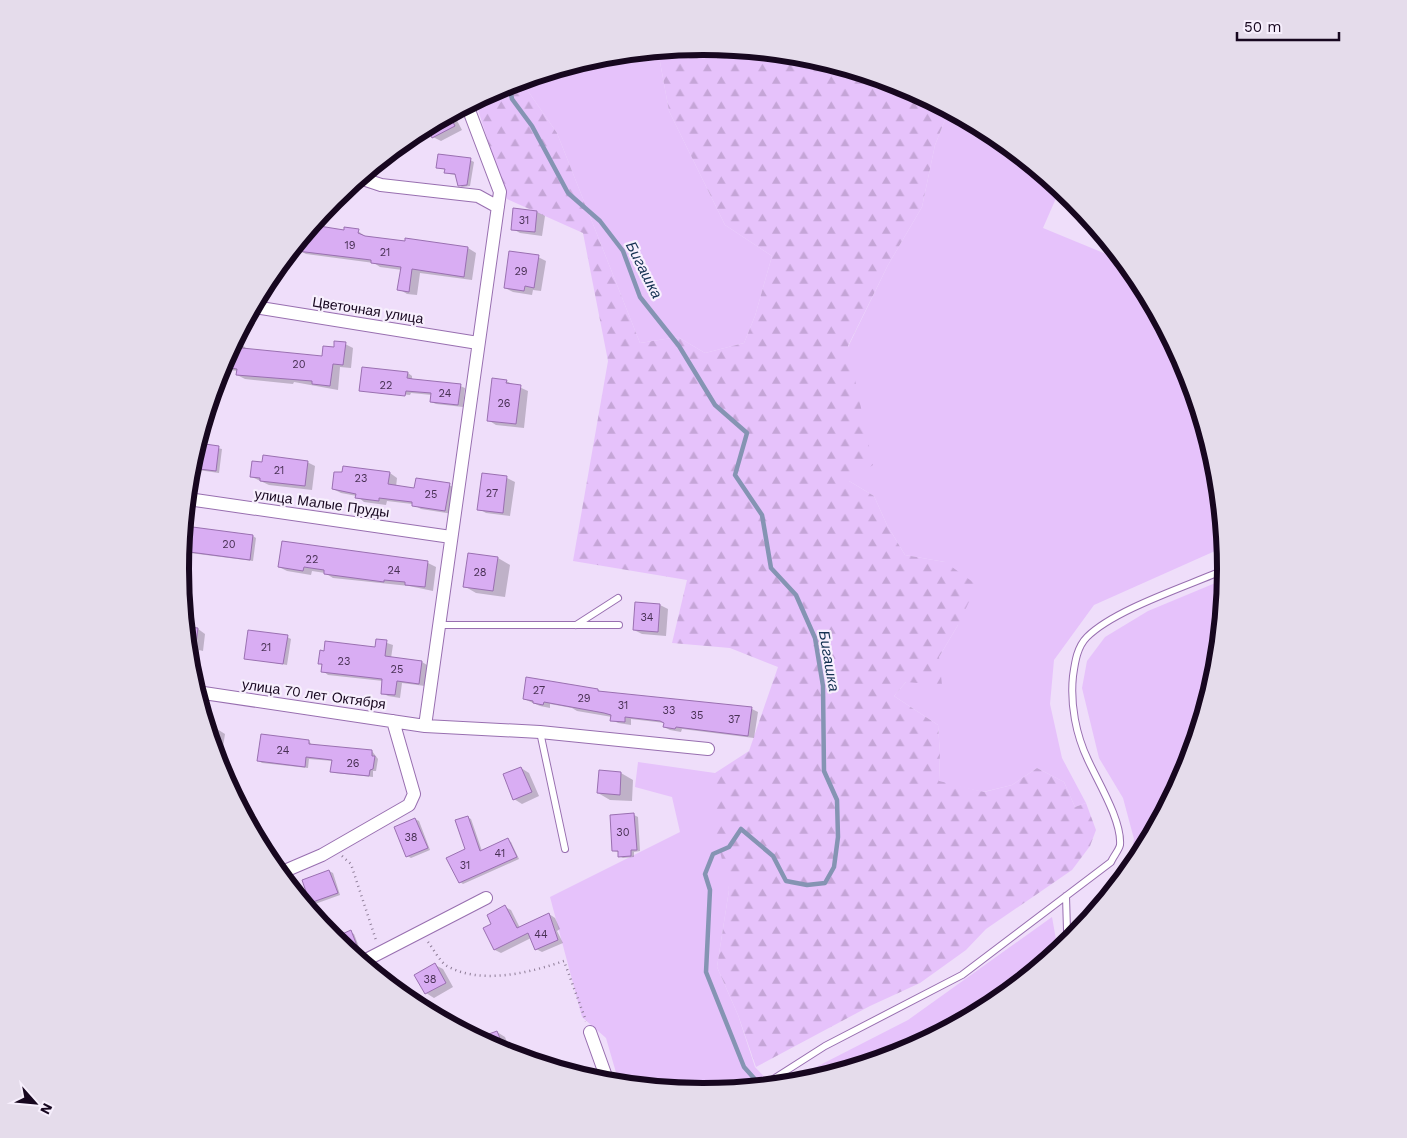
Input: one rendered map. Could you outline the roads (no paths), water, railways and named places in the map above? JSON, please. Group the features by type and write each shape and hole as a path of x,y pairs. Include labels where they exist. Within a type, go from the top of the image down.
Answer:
{"street":[{"path":"425,726 500,192 469,112"},
{"path":"368,181 381,185 478,196 498,207"},
{"name":"Цветочная улица","path":"260,308 478,343"},
{"name":"улица Малые Пруды","path":"194,500 451,537"},
{"name":"улица 70 лет Октября","path":"205,693 425,726 540,732 708,750"},
{"path":"287,870 322,855 409,805 414,794 393,721"},
{"path":"369,958 486,898"},
{"path":"590,1032 605,1073"}],"lane":[{"path":"774,1078 825,1046 962,974 1111,862 1120,845 1115,820 1104,791 1087,759 1073,715 1072,685 1076,657 1086,638 1111,619 1218,574"},
{"path":"576,625 618,598"},
{"path":"439,625 619,625"},
{"path":"540,732 565,849"},
{"path":"1066,896 1067,932"}],"waterway":[{"name":"Бигашка","path":"511,93 512,99 532,126 568,193 600,221 623,251 640,297 679,346 715,405 747,433 735,475 762,515 771,568 796,595 815,638 823,686 824,771 837,800 838,837 834,867 825,883 807,885 786,881 773,856 741,829 729,847 713,854 705,874 710,890 706,972 744,1067 756,1080"}]}
